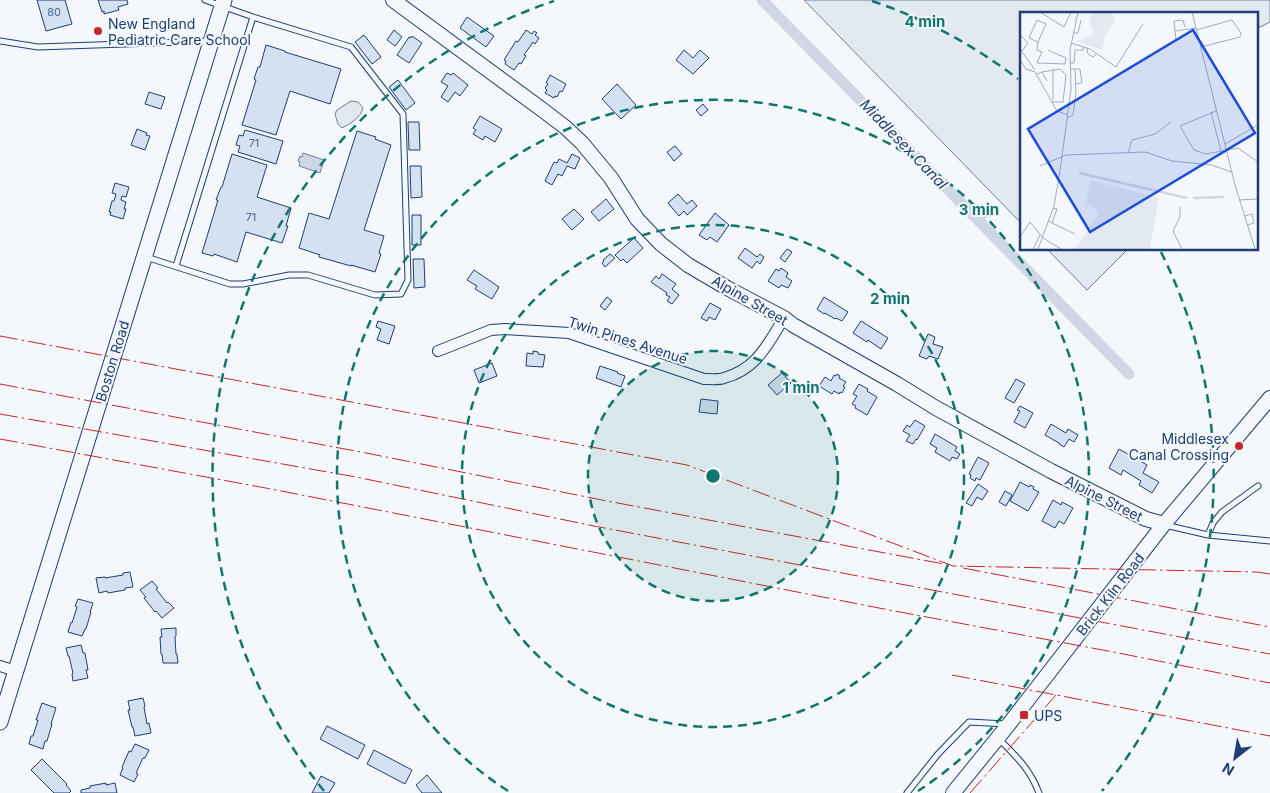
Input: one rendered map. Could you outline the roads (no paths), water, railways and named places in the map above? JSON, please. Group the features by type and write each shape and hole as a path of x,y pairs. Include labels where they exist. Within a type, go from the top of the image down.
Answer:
{"main road":[{"name":"Boston Road","path":"0,722 222,3"}],"street":[{"name":"Alpine Street","path":"393,0 540,108 582,143 611,178 637,219 662,244 688,265 784,318 936,408 1051,471 1146,519 1164,524"},
{"name":"Twin Pines Avenue","path":"438,351 491,330 569,333 704,380 722,378 741,372 756,361 784,318"},
{"name":"Brick Kiln Road","path":"954,793 1164,524 1270,398"},
{"path":"0,666 16,672"}],"lane":[{"path":"144,257 230,284 243,284 289,275 308,276 375,295 401,294 408,280 403,114 350,47 253,17 222,3 205,0"},
{"path":"176,266 253,17"},
{"path":"0,41 38,47 210,41"},
{"path":"1208,535 1213,523 1222,512 1258,486"},
{"path":"1164,524 1208,535 1270,541"},
{"path":"907,793 938,754 969,722 1009,724"},
{"path":"998,738 1021,760 1034,780 1039,793"}],"waterway":[{"name":"Middlesex Canal","path":"762,0 1129,374"}],"place":[{"name":"New England Pediatric Care School","path":"98,31"},
{"name":"Middlesex Canal Crossing","path":"1239,446"},
{"name":"UPS","path":"1024,715"}]}
